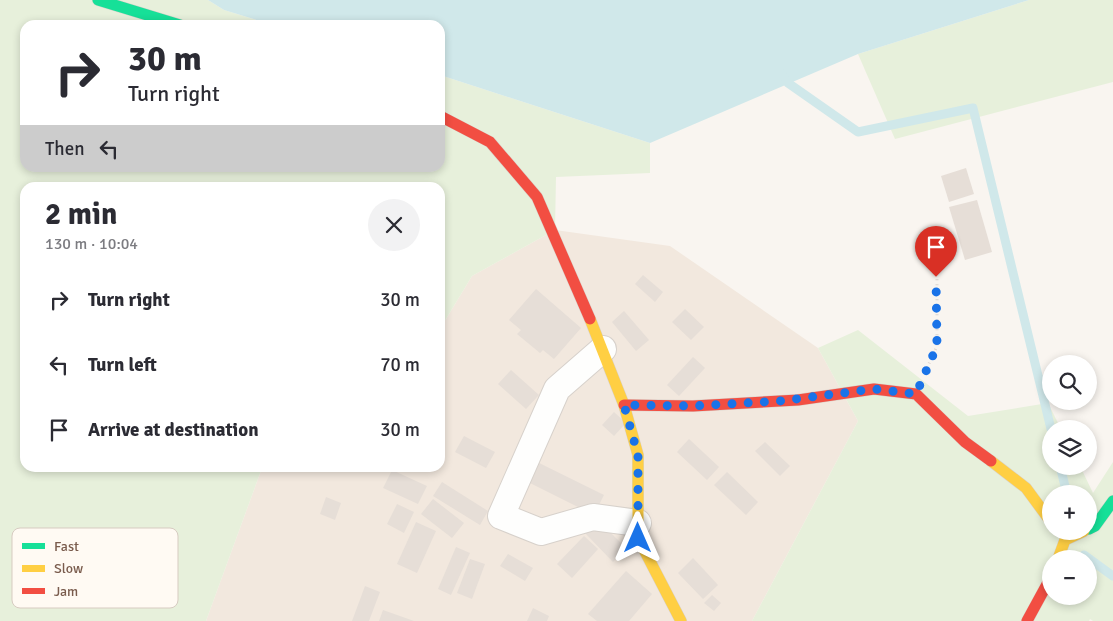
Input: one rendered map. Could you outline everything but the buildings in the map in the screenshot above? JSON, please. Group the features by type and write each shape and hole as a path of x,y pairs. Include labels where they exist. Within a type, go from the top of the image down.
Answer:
{"street":[{"path":"98,0 164,20"},
{"path":"445,119 490,142 537,197 603,349 624,405 638,455 638,538 681,621"},
{"path":"603,349 557,389 501,516 541,532 593,517 638,522"},
{"path":"624,405 693,406 788,400 874,389 916,394 965,442 1026,488 1042,509"},
{"path":"1097,523 1113,501"},
{"path":"1027,621 1042,594"}],"path":[{"path":"916,394 937,346 936,277"}],"shaded area":[{"path":"555,230 670,246 818,348 858,421 752,621 206,621 261,472 445,472 445,321 472,276"}],"green space":[{"path":"0,0 208,0 224,10 257,20 20,20 20,172 445,172 445,77 650,143 650,173 556,177 555,230 472,276 445,321 445,182 20,182 20,472 261,472 206,621 0,621"},
{"path":"1029,0 1113,0 1113,82 895,139 858,54"},
{"path":"858,330 968,416 1042,404 1042,410 1052,410 1056,420 1042,420 1042,475 1084,475 1089,485 1042,485 1042,540 1097,540 1097,487 1113,462 1113,621 1093,621 1090,619 1089,621 752,621 858,421 818,348"}],"water":[{"path":"208,0 1029,0 858,54 650,143 445,77 445,20 257,20 224,10"}],"waterway":[{"path":"782,74 788,83 858,132 973,108 1049,420"},
{"path":"1062,475 1065,485"},
{"path":"1097,564 1113,576"}],"traffic: fast":[{"path":"98,0 164,20"},
{"path":"1097,523 1113,501"}],"traffic: slow":[{"path":"590,319 624,405 638,455 638,538 681,621"},
{"path":"991,461 1026,488 1042,510"},
{"path":"1061,550 1065,540"}],"traffic: jam":[{"path":"445,119 490,142 537,197 590,319"},
{"path":"624,405 693,406 798,400 874,389 916,394 965,442 991,461"},
{"path":"1027,621 1042,594"}],"route":[{"path":"638,538 638,455 624,405 693,406 798,400 874,389 916,394 937,346 936,277"}]}
